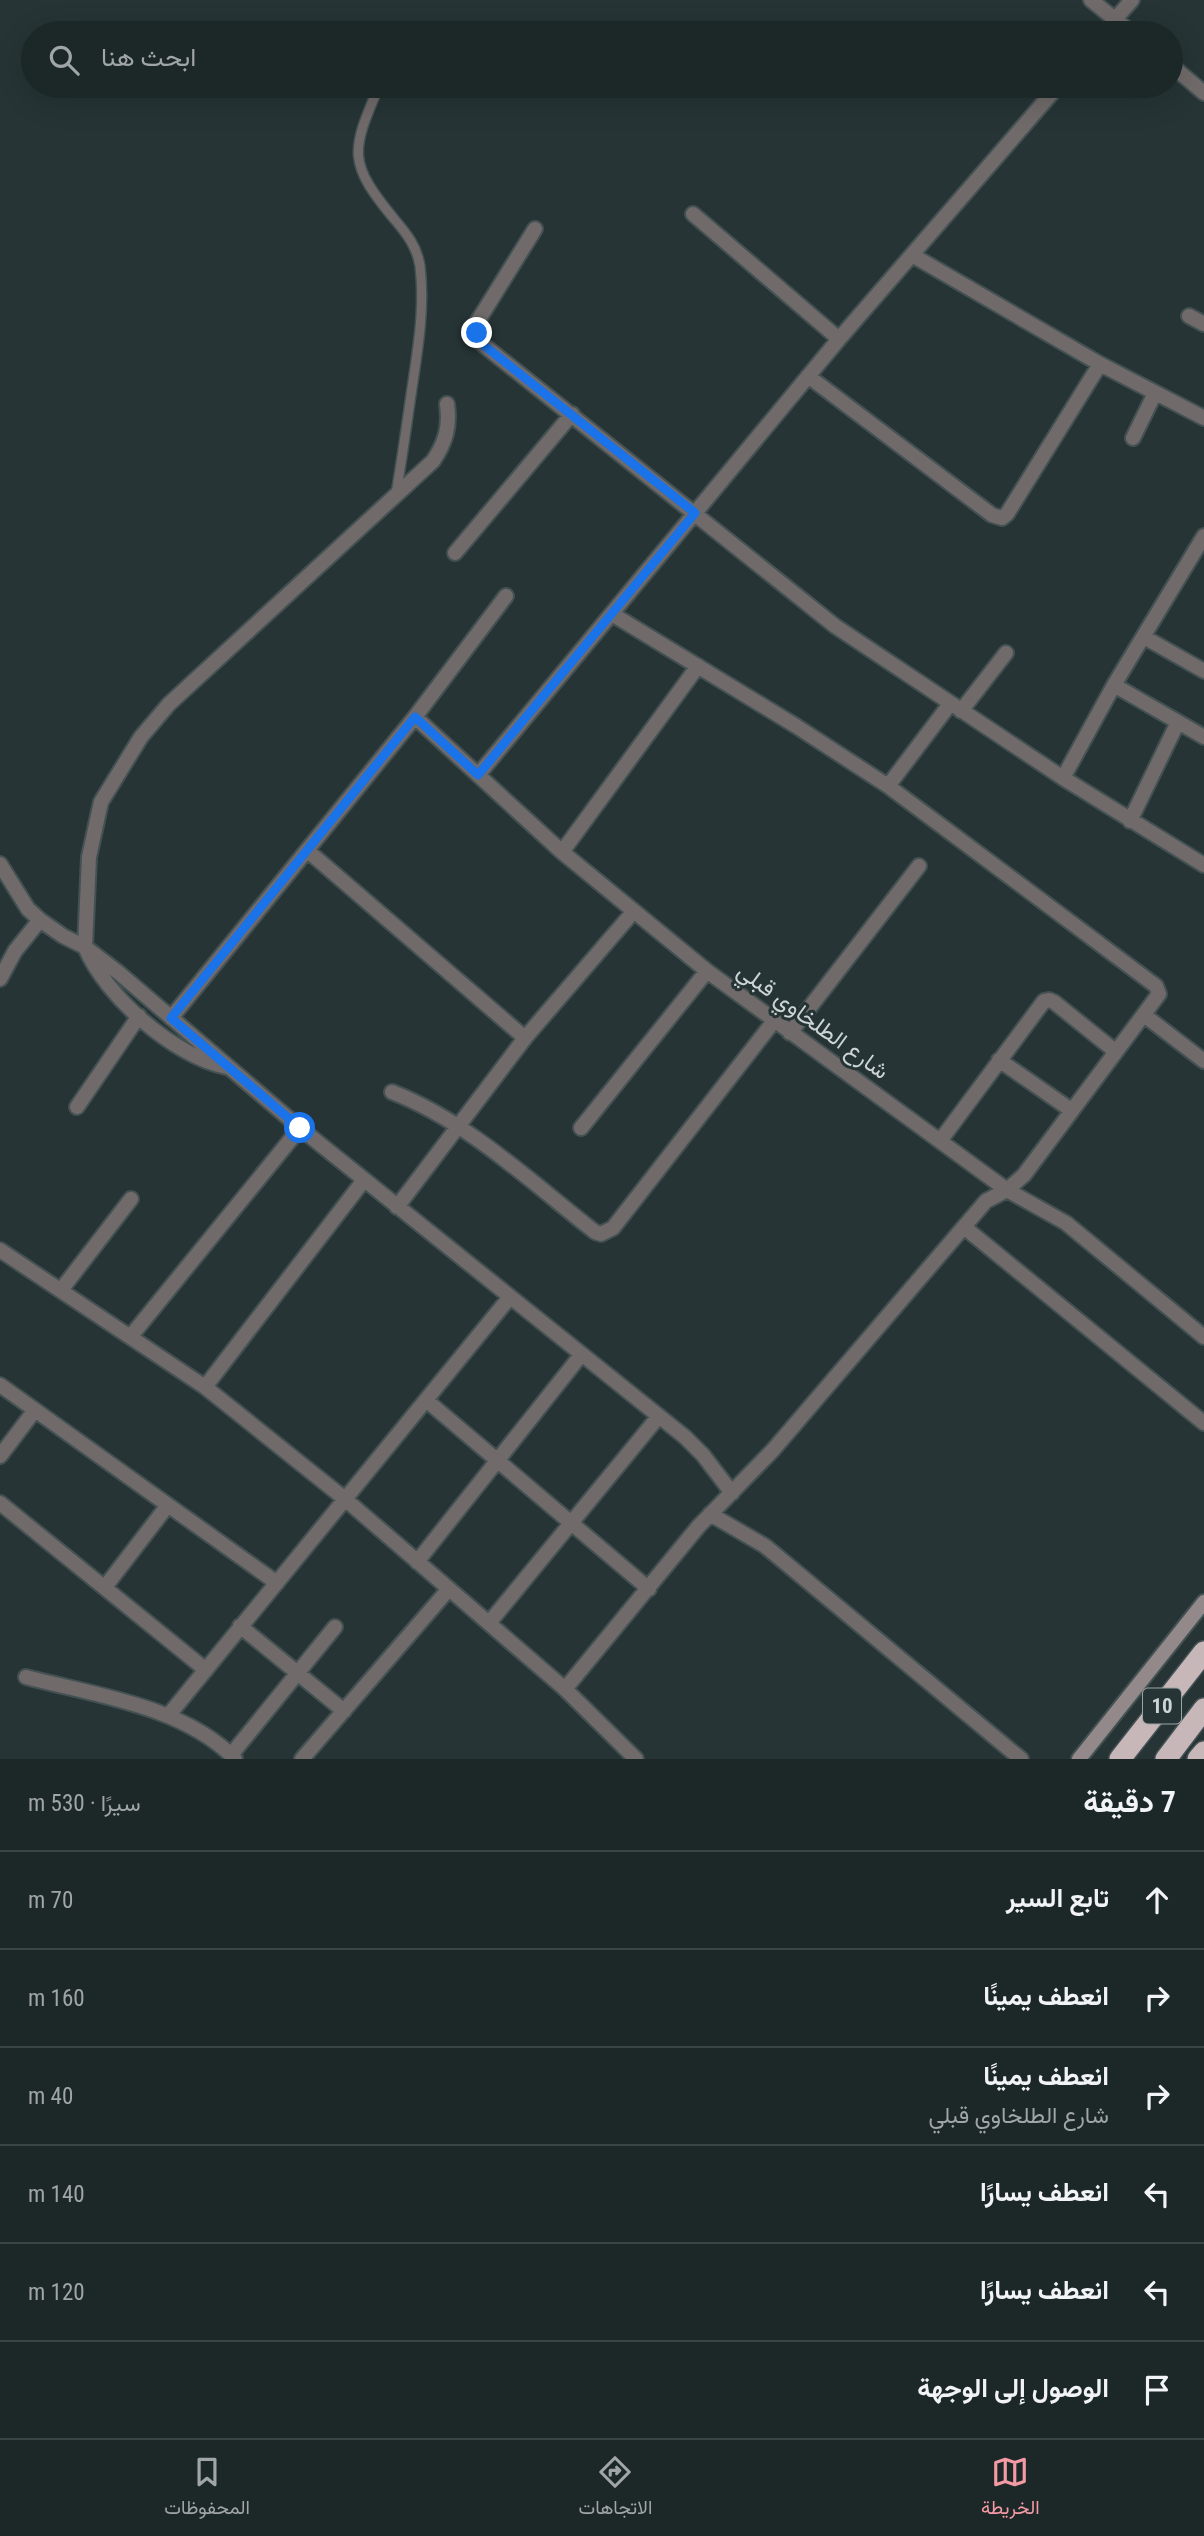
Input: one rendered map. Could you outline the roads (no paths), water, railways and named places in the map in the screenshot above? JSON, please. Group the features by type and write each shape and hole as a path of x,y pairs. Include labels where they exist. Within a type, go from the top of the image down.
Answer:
{"highway":[{"name":"10","path":"1120,1759 1204,1652"},
{"name":"10","path":"1166,1759 1204,1709"},
{"path":"1198,1759 1204,1752"}],"street":[{"path":"1091,0 1115,20 1132,0"},
{"path":"1183,75 1204,93"},
{"path":"478,775 839,339 1048,98"},
{"path":"693,214 839,339"},
{"path":"535,229 476,324 481,343 835,626 1063,778 1204,865"},
{"path":"912,255 1100,364 1204,418"},
{"path":"1189,316 1204,324"},
{"path":"808,376 992,515 1002,518 1100,364"},
{"path":"1133,438 1155,393"},
{"path":"229,1068 188,1053 139,1016 104,980 85,947 89,857 101,802 141,737 169,704 433,461 442,449 447,434 447,404"},
{"path":"455,553 572,414"},
{"path":"1063,778 1114,685 1204,536"},
{"path":"1190,559 1204,566"},
{"path":"171,1018 415,717 506,596"},
{"path":"565,1689 710,1514 774,1450 986,1201 1007,1190 1024,1175 1159,994 1156,986 888,786 612,614"},
{"path":"1144,637 1204,671"},
{"path":"888,786 1006,653"},
{"path":"562,852 698,666"},
{"path":"1114,685 1204,737"},
{"name":"شارع الطلخاوي قبلي","path":"415,717 562,852 707,971 1007,1190 1066,1223 1204,1336"},
{"path":"1130,821 1178,722"},
{"path":"307,851 525,1038"},
{"path":"0,864 28,909 40,920 85,947 300,1128 685,1437 703,1455 732,1493"},
{"path":"790,1033 919,866"},
{"path":"397,1207 525,1038 634,911"},
{"path":"0,979 15,951 40,920"},
{"path":"581,1128 707,971"},
{"path":"940,1141 1040,1004 1049,1000 1115,1051"},
{"path":"1144,1015 1204,1061"},
{"path":"77,1107 139,1016"},
{"path":"391,1092 432,1110 458,1126 595,1232 607,1233 774,1021"},
{"path":"999,1060 1071,1110"},
{"path":"131,1336 300,1128"},
{"path":"205,1387 365,1180"},
{"path":"61,1290 131,1199"},
{"path":"964,1227 1204,1423"},
{"path":"0,1250 205,1387 345,1499 565,1689 636,1759"},
{"path":"168,1716 510,1297"},
{"path":"416,1562 581,1355"},
{"path":"0,1385 277,1583"},
{"path":"426,1400 649,1589"},
{"path":"0,1456 35,1410"},
{"path":"489,1623 659,1416"},
{"path":"0,1503 206,1670"},
{"path":"105,1587 168,1505"},
{"path":"710,1514 765,1546 1021,1759"},
{"path":"302,1759 448,1590"},
{"path":"1079,1759 1204,1602"},
{"path":"240,1626 344,1711"},
{"path":"26,1677 168,1716 198,1731 233,1757 335,1627"}],"lane":[{"path":"374,98 356,149 359,163 371,189 411,240 419,264 422,301 419,346 396,496"}]}
